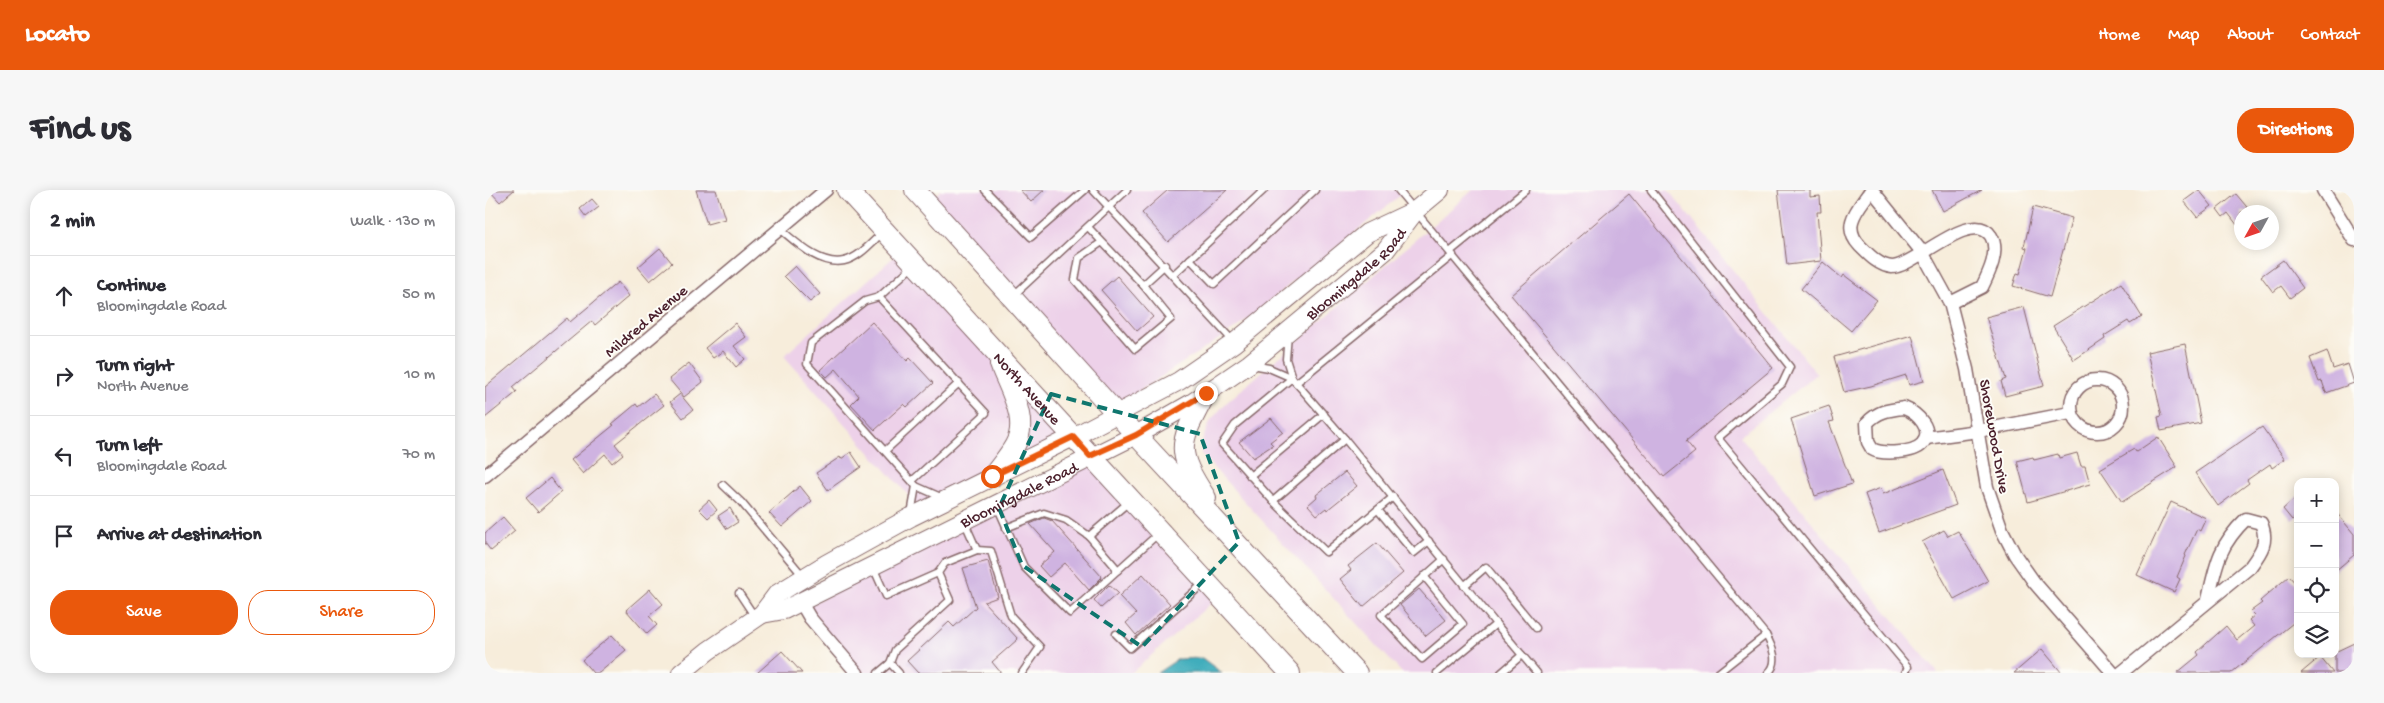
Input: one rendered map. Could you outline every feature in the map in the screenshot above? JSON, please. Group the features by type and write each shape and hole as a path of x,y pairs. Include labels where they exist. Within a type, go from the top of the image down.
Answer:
{"main road":[{"name":"North Avenue","path":"847,190 1290,673"},
{"path":"915,190 1136,435 1357,673"},
{"name":"Bloomingdale Road","path":"687,671 759,616 777,594 804,577 911,518 1073,437 1179,381 1234,343 1367,233 1415,210 1440,190"},
{"name":"Bloomingdale Road","path":"759,616 784,610 963,519 1136,435 1206,393 1249,364 1385,250 1415,210"},
{"path":"992,476 1016,444 1022,428 1020,414 997,354"},
{"path":"1206,393 1185,435 1184,458 1197,485 1233,540"}],"street":[{"name":"Mildred Avenue","path":"485,476 826,190"},
{"name":"Shorewood Drive","path":"1922,252 1892,267 1878,262 1857,243 1851,232 1850,222 1857,208 1871,190 1922,252 1950,303 1967,369 1987,487 1993,509 2015,554 2034,582 2113,673"},
{"path":"2323,190 2354,240"},
{"path":"1922,252 1945,238 1977,228 1988,232 1992,238 1994,258 1982,287 1950,303"},
{"path":"2099,378 2114,385 2123,399 2122,416 2111,429 2095,433 2079,427 2070,412 2071,396 2082,383 2099,378"},
{"path":"1904,408 1913,411 1924,423 1925,438 1921,445 1915,449 1885,454 1878,453 1872,449 1868,442 1867,423 1873,416 1883,410 1904,408"},
{"path":"1925,438 1978,431 2070,412"},
{"path":"2121,673 2250,567 2264,548 2265,533 2261,523 2246,519 2230,534 2217,560 2208,600"},
{"path":"800,601 810,618 857,673"}],"lane":[{"path":"985,190 1031,237 1085,190"},
{"path":"1093,190 1165,265 1234,343"},
{"path":"1012,298 1127,190"},
{"path":"1173,274 1264,190"},
{"path":"1190,259 1214,284 1315,190"},
{"path":"1398,190 1766,635 1775,652 1772,670 1768,673"},
{"path":"1393,497 1326,552 1273,501 1222,444 1235,425 1452,253 1525,190"},
{"path":"1651,190 1790,367 1782,384 1718,438 1908,667 1905,673"},
{"path":"1088,227 1143,285 1171,319 1135,349 1075,280 1079,258 1102,242"},
{"path":"780,229 819,258 844,261 860,252 884,231"},
{"path":"915,265 879,296 865,301 811,343 807,364 914,484 946,500"},
{"path":"1143,285 1165,265"},
{"path":"879,296 987,413 914,484 911,518"},
{"path":"1289,331 1286,359 1294,380 1345,439 1537,673"},
{"path":"1249,364 1269,368 1294,380"},
{"path":"885,451 959,384"},
{"path":"1250,476 1324,414"},
{"path":"1273,501 1345,439"},
{"path":"723,484 741,502 804,577"},
{"path":"1089,536 1131,500"},
{"path":"996,503 1024,568 1070,613 1160,532"},
{"path":"1378,510 1414,553 1429,541"},
{"path":"1006,528 1044,512 1066,520 1089,536 1118,570"},
{"path":"963,519 977,550"},
{"path":"872,565 886,596 938,573 945,563 977,550 991,551 1011,616 1040,647 1022,673"},
{"path":"1424,576 1463,624 1422,659 1381,615 1424,576 1444,559"},
{"path":"1464,586 1486,567 1536,628"},
{"path":"878,673 889,663 895,650 951,600 938,573"},
{"path":"1116,634 1130,648 1206,582"},
{"path":"739,593 759,616"},
{"path":"1437,673 1496,624"},
{"path":"1718,673 1766,635"},
{"path":"1501,673 1522,655"},
{"path":"889,663 899,673"}],"highlighted area":[{"path":"1051,394 1200,434 1239,542 1142,647 1022,565 999,508"}],"shaded area":[{"path":"941,190 1407,190 1236,328 1116,406 930,200"},
{"path":"1473,190 1668,190 1817,374 1740,436 1938,673 1402,673 1201,454 1203,438 1211,420 1226,403"},
{"path":"898,253 1065,436 917,505 784,356"},
{"path":"1092,463 1216,599 1131,673 860,673 807,606"}],"water":[{"path":"1202,658 1222,673 1157,673 1178,659"}],"building":[{"path":"489,190 514,190 500,202"},
{"path":"696,190 716,190 725,219 707,224"},
{"path":"1020,190 1044,190 1031,202"},
{"path":"1168,190 1227,190 1168,242 1142,213"},
{"path":"1778,190 1810,190 1810,197 1820,196 1821,212 1817,212 1821,261 1787,265"},
{"path":"1932,190 1982,190 1943,211"},
{"path":"2199,190 2212,206 2197,217 2184,201"},
{"path":"1629,194 1773,368 1686,441 1695,452 1664,477 1511,295"},
{"path":"2236,194 2245,205 2234,205 2234,221 2228,213 2223,217 2217,209"},
{"path":"592,199 599,207 586,217 580,209"},
{"path":"2033,207 2072,218 2050,297 2013,286 2017,273 2020,274 2027,248 2024,247"},
{"path":"660,248 672,263 650,281 638,267"},
{"path":"2283,260 2303,288 2290,298 2281,286 2273,292 2261,276"},
{"path":"1823,262 1842,278 1844,275 1877,300 1851,331 1801,289"},
{"path":"795,266 820,294 810,302 784,276"},
{"path":"1117,276 1153,317 1137,331 1101,290"},
{"path":"618,282 629,296 595,325 592,321 513,387 517,392 485,418 485,387 567,318 570,322"},
{"path":"2121,283 2142,317 2130,324 2128,321 2104,336 2105,339 2074,360 2053,326"},
{"path":"2024,307 2044,386 2005,396 2001,381 2006,379 1986,317"},
{"path":"872,322 907,361 910,358 933,383 907,407 904,404 875,430 851,404 859,396 836,369 827,377 820,370"},
{"path":"735,323 746,337 734,346 745,359 736,367 723,351 713,358 705,348"},
{"path":"1912,335 1924,381 1909,385 1906,375 1844,392 1834,357"},
{"path":"2185,344 2201,423 2161,431 2158,417 2162,416 2147,352"},
{"path":"2327,351 2333,369 2348,364 2354,383 2326,393 2322,381 2319,382 2310,358"},
{"path":"689,363 703,382 684,397 669,379"},
{"path":"654,394 664,405 615,444 623,454 612,463 605,454 583,474 571,460 614,425 612,424 636,404 638,407"},
{"path":"680,394 693,410 683,418 670,402"},
{"path":"1829,406 1834,421 1829,422 1852,484 1815,496 1791,419"},
{"path":"1271,418 1283,432 1270,442 1273,445 1253,458 1239,442"},
{"path":"2262,427 2285,459 2272,468 2270,464 2247,480 2249,483 2218,506 2195,473"},
{"path":"2158,437 2177,467 2122,502 2100,469 2134,449 2136,452"},
{"path":"851,452 861,467 828,490 816,473"},
{"path":"2077,453 2081,466 2085,466 2090,484 2028,502 2017,461 2033,457 2034,460 2058,454 2059,458"},
{"path":"1943,470 1956,505 1879,533 1865,494 1881,488 1883,494"},
{"path":"1345,472 1357,486 1327,510 1326,508 1317,515 1308,505 1317,497 1316,495"},
{"path":"550,478 561,492 538,512 526,498"},
{"path":"800,486 812,501 782,527 769,513"},
{"path":"2294,499 2294,518 2292,520 2283,509"},
{"path":"709,500 717,510 708,518 699,509"},
{"path":"2171,502 2206,518 2200,531 2197,529 2185,555 2177,577 2180,579 2174,592 2137,575"},
{"path":"730,508 738,522 727,529 718,516"},
{"path":"2339,516 2354,534 2354,555 2339,568"},
{"path":"503,517 515,531 491,551 485,543 485,533"},
{"path":"1044,518 1052,521 1102,577 1089,590 1065,563 1049,577 1039,566 1055,552 1030,524"},
{"path":"1944,530 1948,536 1958,531 1988,581 1954,599 1922,542"},
{"path":"1377,543 1403,573 1363,607 1340,579 1351,570 1348,566"},
{"path":"988,561 998,597 984,602 1018,639 992,662 1001,673 918,673 907,661 949,622 954,627 976,607 963,568"},
{"path":"1143,574 1170,604 1136,635 1126,623 1136,614 1119,596"},
{"path":"2289,576 2294,582 2294,622 2231,673 2177,673 2199,655 2197,652 2226,626 2237,640 2254,626 2249,620 2255,615 2251,611 2262,603 2260,601"},
{"path":"1109,585 1118,593 1101,608 1094,600"},
{"path":"650,589 663,604 649,616 657,625 647,634 626,610"},
{"path":"1419,589 1446,620 1426,636 1400,605"},
{"path":"612,635 626,650 599,673 593,673 582,660"},
{"path":"2354,643 2354,673 2335,673 2335,658 2339,658 2339,650"},
{"path":"2042,649 2062,673 2014,673"},
{"path":"782,651 802,673 757,673"},
{"path":"2321,658 2333,673 2301,673"}],"route":[{"path":"992,476 1073,437 1090,456 1136,435 1206,393"}]}
